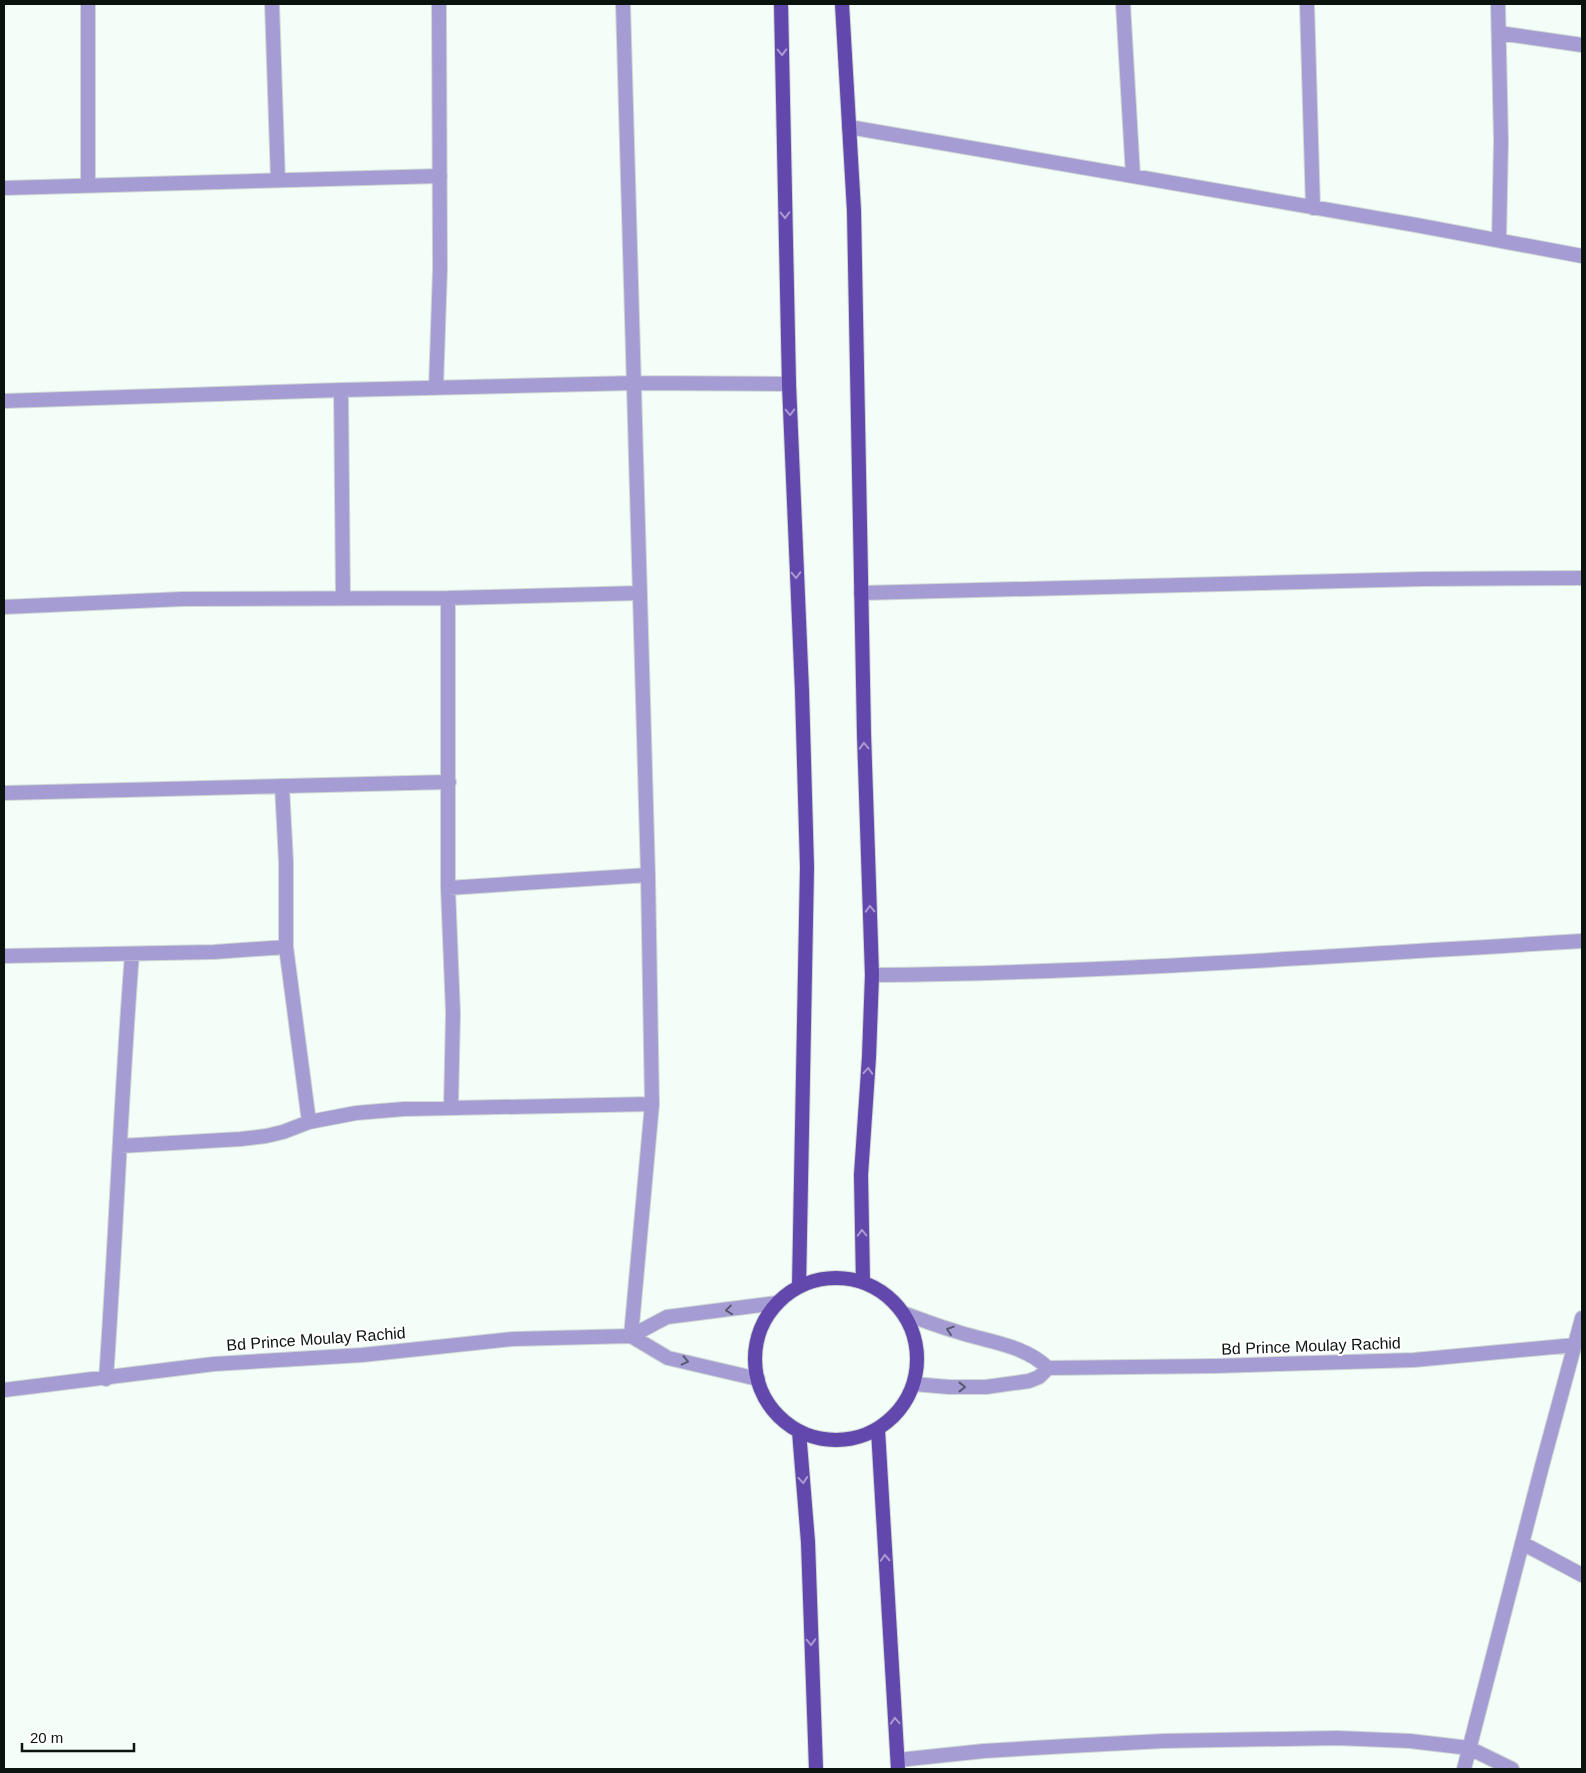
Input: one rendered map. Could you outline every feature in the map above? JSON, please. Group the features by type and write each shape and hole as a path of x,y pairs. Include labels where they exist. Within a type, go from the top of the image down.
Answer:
{"main road":[{"path":"781,4 789,384 802,691 807,867 799,1287"},
{"path":"842,4 854,212 861,593 872,975 869,1057 860,1175 863,1282"},
{"path":"830,1278 863,1282 885,1294 903,1313 914,1336 918,1360 914,1384 896,1414 878,1430 846,1440 822,1438 799,1431 780,1418 766,1400 758,1379 755,1359 758,1339 765,1320 777,1303 799,1287 830,1278"},
{"path":"878,1430 898,1765"},
{"path":"799,1431 808,1542 816,1769"}],"street":[{"path":"88,4 88,185"},
{"path":"272,4 278,180"},
{"path":"436,388 440,269 439,4"},
{"path":"623,4 648,874 652,1104 631,1336 668,1358 758,1379"},
{"path":"1123,4 1133,176"},
{"path":"1307,4 1313,208"},
{"path":"1498,4 1501,141 1499,240"},
{"path":"1499,32 1582,45"},
{"path":"849,127 1582,256"},
{"path":"4,188 440,176"},
{"path":"4,401 634,383 789,384"},
{"path":"342,390 343,598"},
{"path":"861,593 1423,579 1582,578"},
{"path":"4,607 182,599 448,598 640,593"},
{"path":"448,598 448,888 453,1013 451,1107"},
{"path":"4,793 449,782"},
{"path":"282,786 286,862 286,946 309,1122"},
{"path":"448,888 648,874"},
{"path":"872,975 1107,968 1582,941"},
{"path":"4,956 214,952 286,946"},
{"path":"106,1379 132,954"},
{"path":"120,1146 240,1139 283,1132 309,1122 356,1113 404,1108 652,1104"},
{"name":"Bd Prince Moulay Rachid","path":"4,1390 106,1379 214,1364 362,1355 514,1339 631,1336 668,1317 777,1303"},
{"path":"903,1313 956,1332 1022,1350 1038,1358 1048,1368 1039,1377 1029,1381 986,1387 949,1387 914,1384"},
{"path":"1464,1769 1582,1318"},
{"name":"Bd Prince Moulay Rachid","path":"1048,1368 1215,1366 1414,1360 1575,1345"},
{"path":"1522,1543 1582,1575"},
{"path":"898,1765 984,1750 1172,1741 1337,1738 1410,1741 1469,1748 1512,1769"}]}
